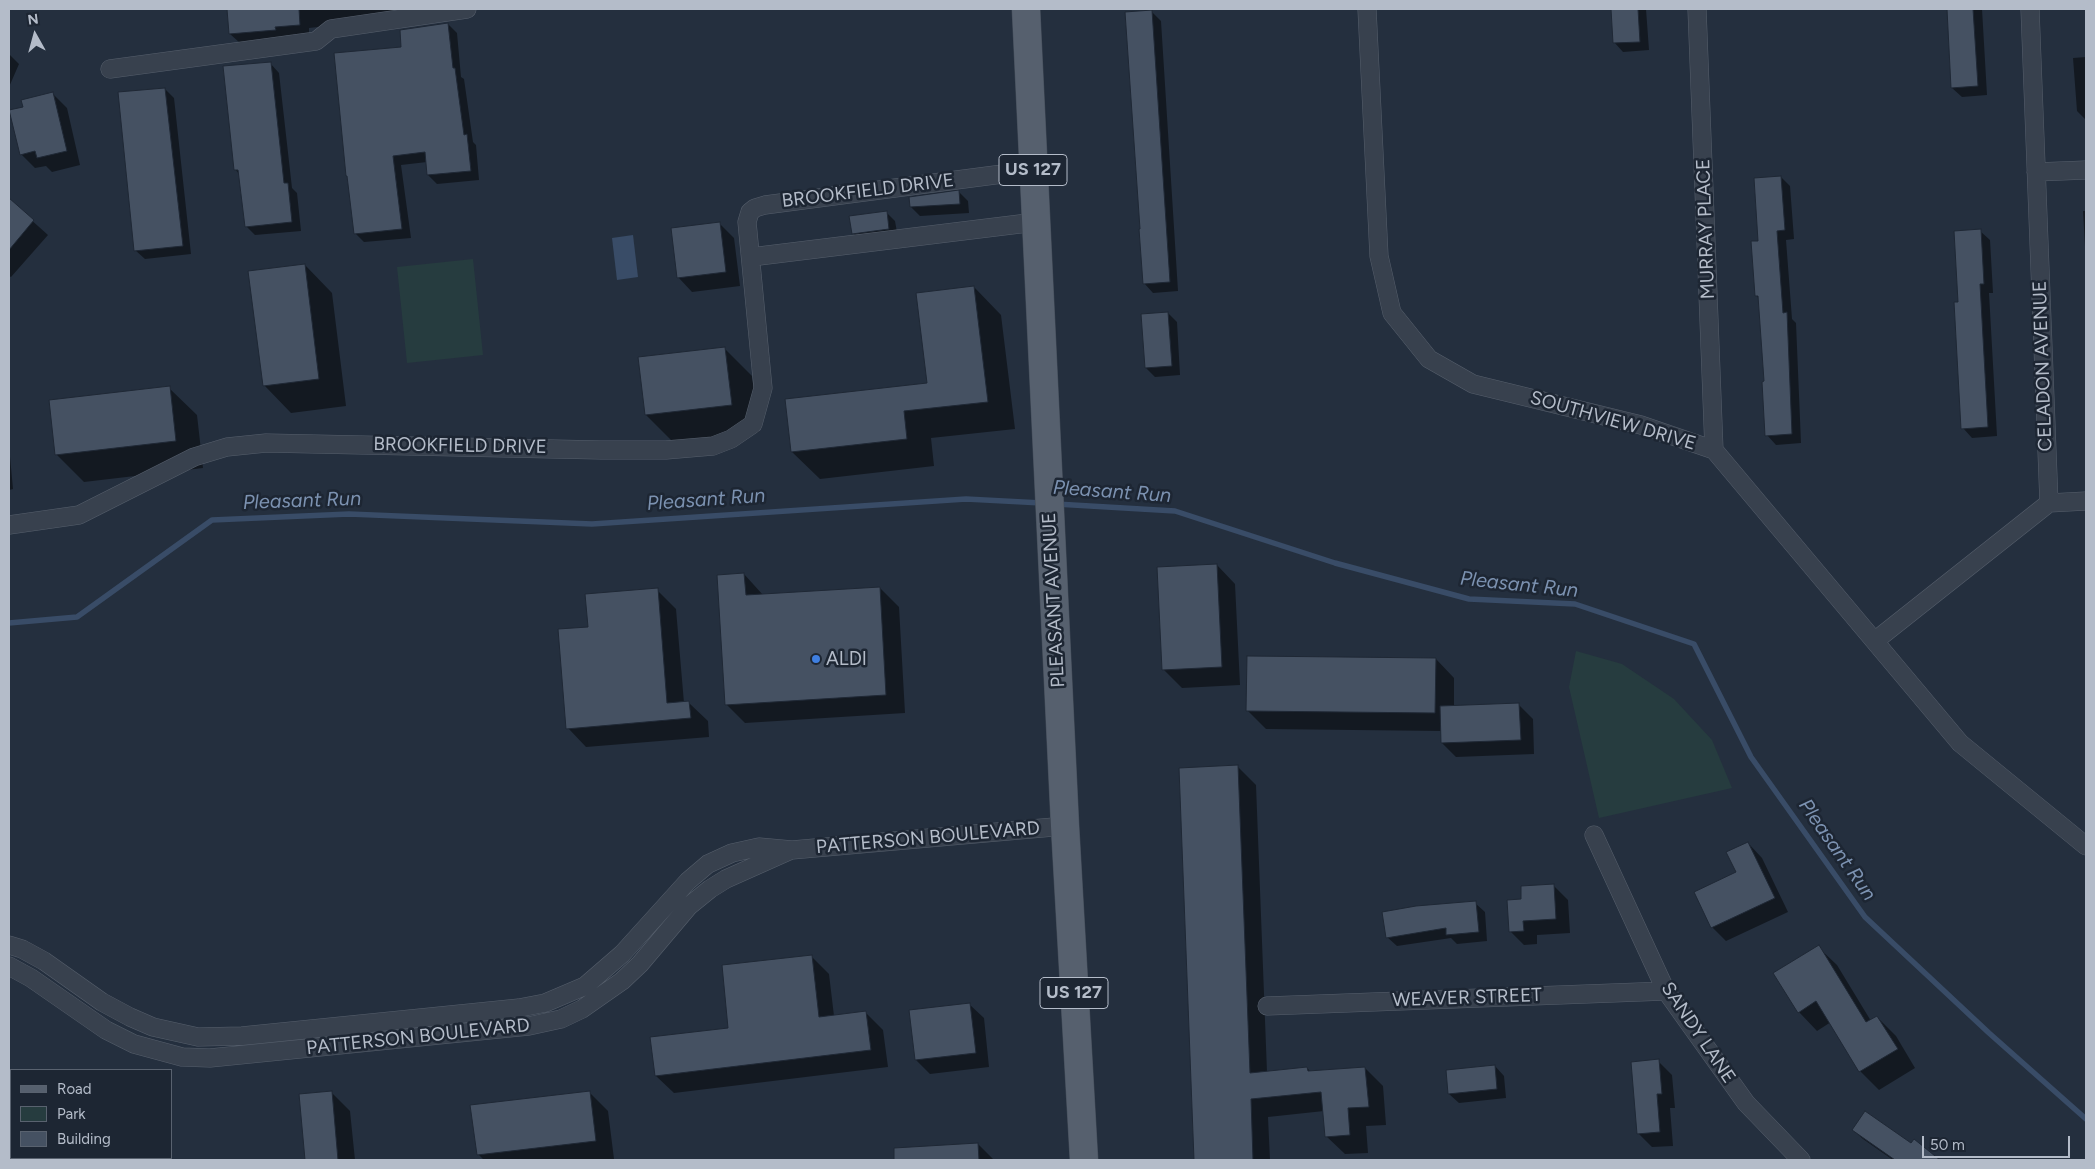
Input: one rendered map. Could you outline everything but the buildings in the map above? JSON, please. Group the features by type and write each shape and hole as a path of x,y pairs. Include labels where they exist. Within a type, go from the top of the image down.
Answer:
{"main road":[{"name":"PLEASANT AVENUE","path":"1026,9 1065,826 1084,1160"}],"street":[{"path":"110,69 316,42 331,29 467,9"},
{"name":"SOUTHVIEW DRIVE","path":"1366,9 1379,256 1392,313 1429,359 1474,384 1641,425 1714,450 1876,640 1960,743 2086,846"},
{"name":"MURRAY PLACE","path":"1697,9 1714,450"},
{"name":"CELADON AVENUE","path":"2030,9 2048,502"},
{"name":"BROOKFIELD DRIVE","path":"9,525 79,515 194,457 227,447 266,442 666,450 713,446 731,439 754,424 763,388 746,222 750,212 765,205 1033,170"},
{"path":"2036,172 2086,170"},
{"path":"751,257 1036,222"},
{"path":"1876,640 2048,502 2086,501"},
{"name":"PATTERSON BOULEVARD","path":"9,945 22,949 44,961 102,1002 130,1016 153,1027 198,1037 242,1036 519,1008 545,1003 567,995 592,981 622,954 688,881 708,864 732,853 759,847 792,850 1065,826"},
{"name":"SANDY LANE","path":"1594,835 1666,991 1746,1103 1801,1160"},
{"name":"PATTERSON BOULEVARD","path":"9,966 31,978 106,1030 134,1044 182,1057 210,1058 529,1026 561,1018 582,1009 622,981 640,964 689,906 710,888 792,850"},
{"name":"WEAVER STREET","path":"1267,1006 1666,991"}],"green space":[{"path":"473,259 483,355 407,363 397,267"},
{"path":"1576,651 1622,664 1674,699 1712,740 1732,788 1599,818 1569,687"}],"water":[{"path":"633,235 638,277 617,280 612,238"}],"waterway":[{"name":"Pleasant Run","path":"9,623 77,617 212,520 349,514 592,524 966,499 1042,503"},
{"name":"Pleasant Run","path":"1056,504 1175,511 1335,563 1469,599 1575,604 1694,644 1751,757 1865,917 1989,1033 2086,1119"}],"place":[{"name":"ALDI","path":"816,659"}]}
